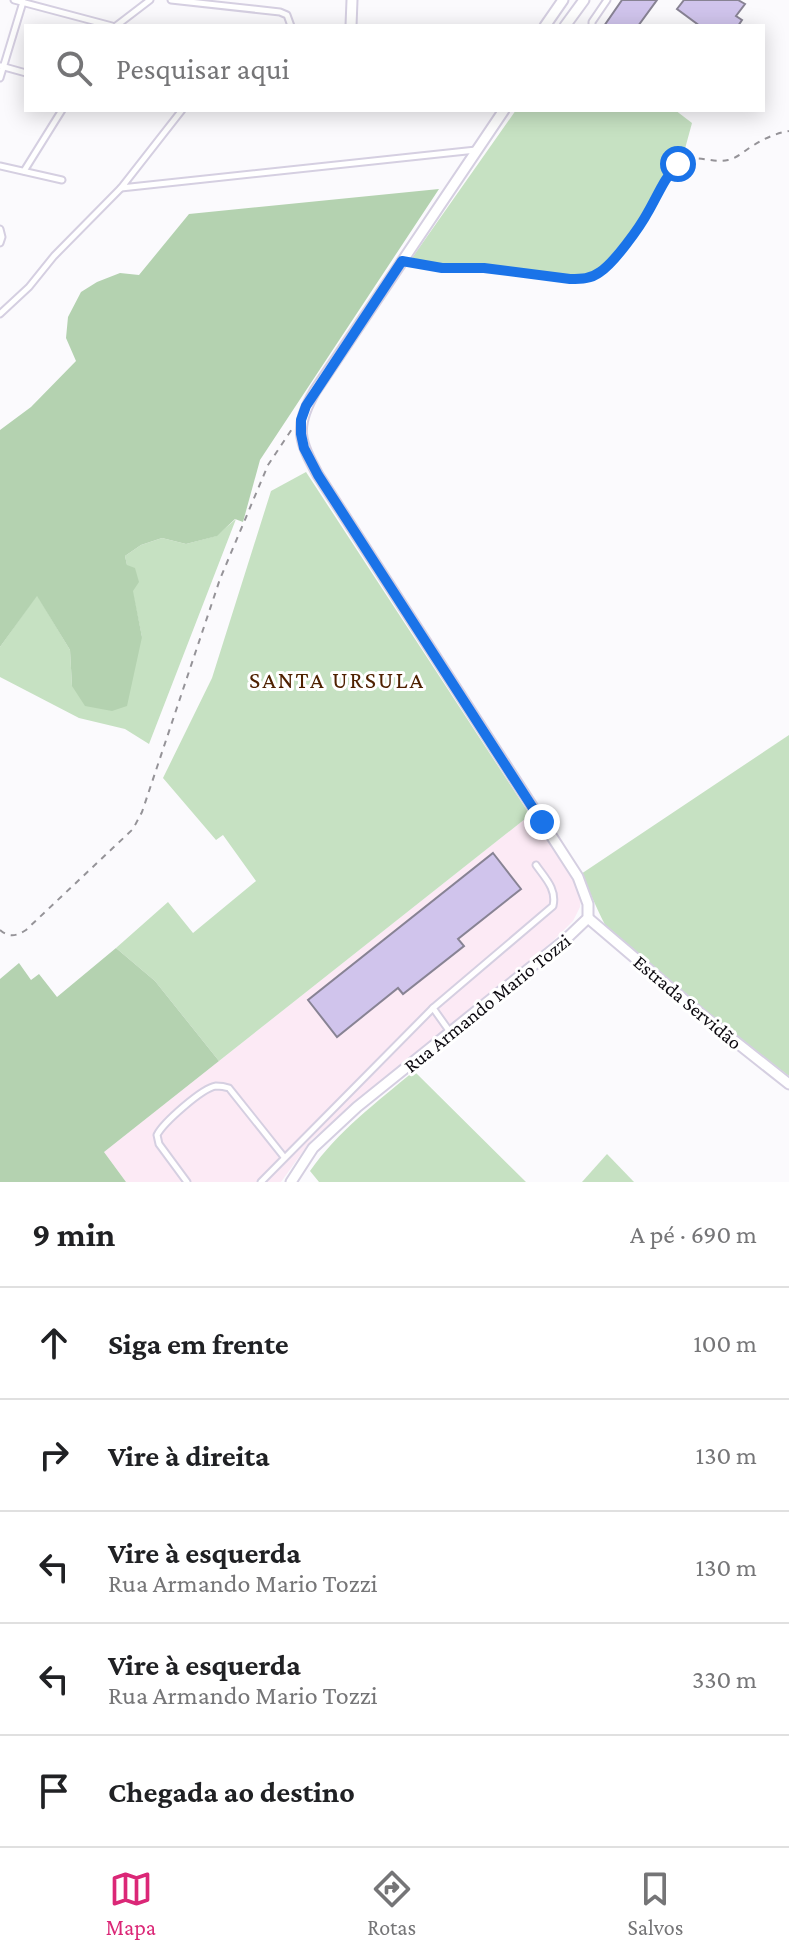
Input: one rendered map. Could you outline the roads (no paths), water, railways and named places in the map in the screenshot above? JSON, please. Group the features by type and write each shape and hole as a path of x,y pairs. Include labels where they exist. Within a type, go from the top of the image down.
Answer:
{"street":[{"path":"351,24 352,0"},
{"path":"546,24 563,0"},
{"path":"566,24 584,0"},
{"path":"477,150 503,112"},
{"name":"Rua Armando Mario Tozzi","path":"291,1182 313,1148 357,1107 588,918 588,904 578,877 318,475 304,448 301,434 301,420 315,391 477,150"},
{"name":"Estrada Servidão","path":"588,918 789,1084"}],"lane":[{"path":"14,0 106,24"},
{"path":"117,24 150,0"},
{"path":"171,0 280,12 287,15 289,24"},
{"path":"592,24 607,0"},
{"path":"0,78 23,2"},
{"path":"2,67 24,72"},
{"path":"24,171 61,112"},
{"path":"0,314 121,188 180,112"},
{"path":"121,188 477,150"},
{"path":"0,166 62,180"},
{"path":"0,229 0,243"},
{"path":"261,1182 433,1008 553,906 555,894 536,865"},
{"path":"433,1008 451,1033"},
{"path":"187,1182 159,1144 157,1135 161,1126 207,1089 218,1086 229,1088 284,1157"}],"district":[{"name":"SANTA URSULA","path":"337,679"}]}
